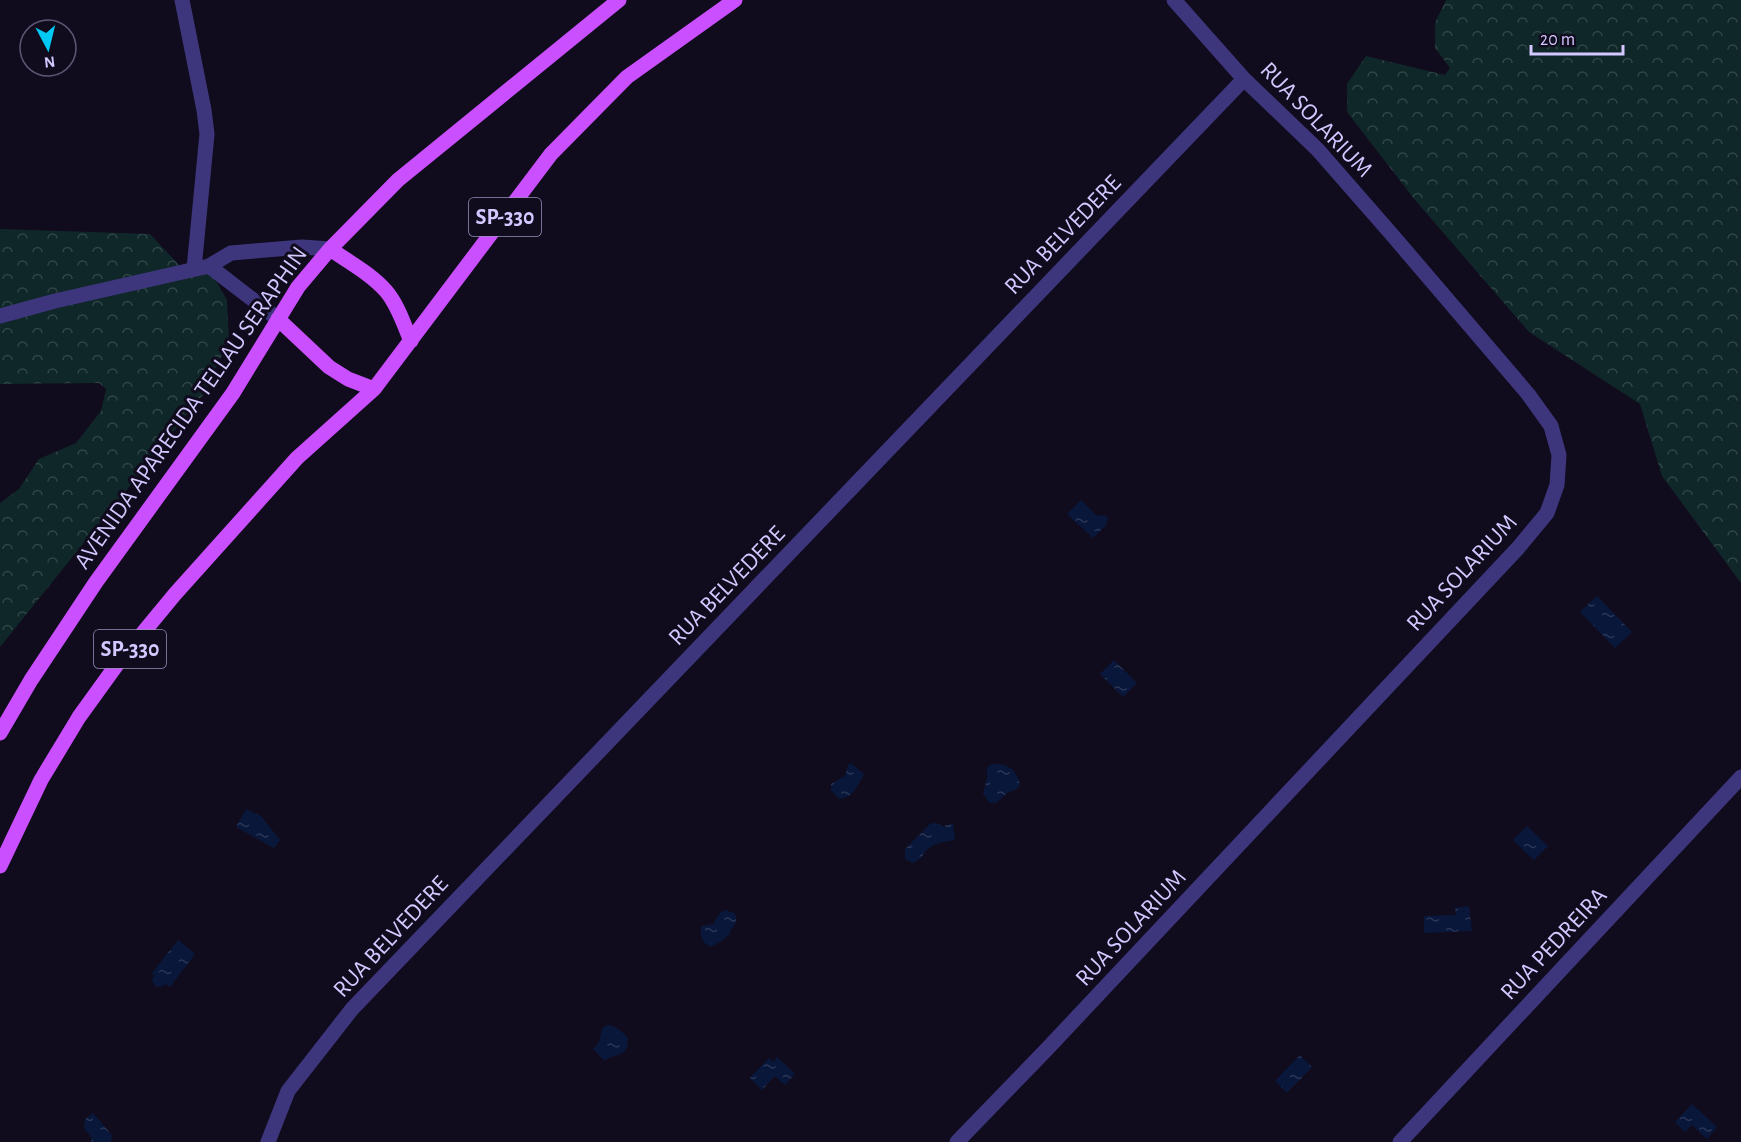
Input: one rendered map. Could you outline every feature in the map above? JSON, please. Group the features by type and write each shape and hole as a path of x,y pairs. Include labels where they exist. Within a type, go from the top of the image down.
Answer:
{"main road":[{"name":"AVENIDA APARECIDA TELLAU SERAPHIN","path":"0,733 31,680 96,582 233,393 298,287 330,249 398,180 619,0"},
{"name":"SP-330","path":"0,866 41,780 79,717 118,663 175,594 297,458 374,389 551,154 627,77 735,0"},
{"path":"330,249 375,280 387,292 411,341"},
{"path":"278,319 329,367 348,379 374,389"}],"street":[{"path":"182,0 207,134 202,267"},
{"name":"RUA SOLARIUM","path":"957,1142 1518,548 1547,513 1557,485 1559,455 1551,426 1528,394 1318,150 1244,79 1174,0"},
{"name":"RUA BELVEDERE","path":"268,1142 288,1092 352,1009 1244,79"},
{"path":"0,316 202,267 231,253 302,247 330,249"},
{"path":"202,267 278,319"},
{"name":"RUA PEDREIRA","path":"1400,1142 1741,777"}],"green space":[{"path":"1446,0 1741,0 1741,583 1662,476 1640,404 1529,332 1415,200 1347,112 1347,84 1366,56 1445,75 1450,68 1435,48 1435,23"},
{"path":"0,229 150,234 180,266 204,260 227,300 229,341 203,395 0,647 0,503 19,489 39,459 76,443 101,411 106,389 99,383 0,384"}],"water":[{"path":"1081,500 1097,516 1104,515 1108,518 1106,525 1093,538 1067,514"},
{"path":"1597,596 1632,632 1615,648 1580,612"},
{"path":"1114,660 1137,683 1123,697 1100,674"},
{"path":"851,763 864,774 852,793 839,799 831,790 831,784 845,776 848,765"},
{"path":"991,764 1002,764 1013,770 1020,784 1017,789 1007,793 996,803 990,803 983,794 987,768"},
{"path":"246,809 261,816 280,840 274,848 236,827"},
{"path":"930,824 943,826 953,824 955,840 934,845 913,863 905,859 905,849"},
{"path":"1527,826 1548,846 1534,860 1513,840"},
{"path":"1469,906 1472,931 1424,933 1424,916 1456,915 1455,908"},
{"path":"725,910 734,913 736,922 730,934 710,947 702,938 701,926 713,924 720,913"},
{"path":"178,940 195,954 170,987 166,984 161,987 155,986 152,973"},
{"path":"608,1025 617,1028 628,1038 624,1052 605,1061 593,1049 599,1042 603,1028"},
{"path":"1300,1055 1312,1067 1287,1093 1275,1081"},
{"path":"777,1057 795,1074 785,1085 775,1076 762,1090 750,1078 769,1058 773,1062"},
{"path":"1692,1104 1717,1127 1707,1139 1692,1125 1685,1132 1675,1122"},
{"path":"93,1113 112,1135 111,1142 91,1142 92,1138 84,1128 85,1119"}]}
